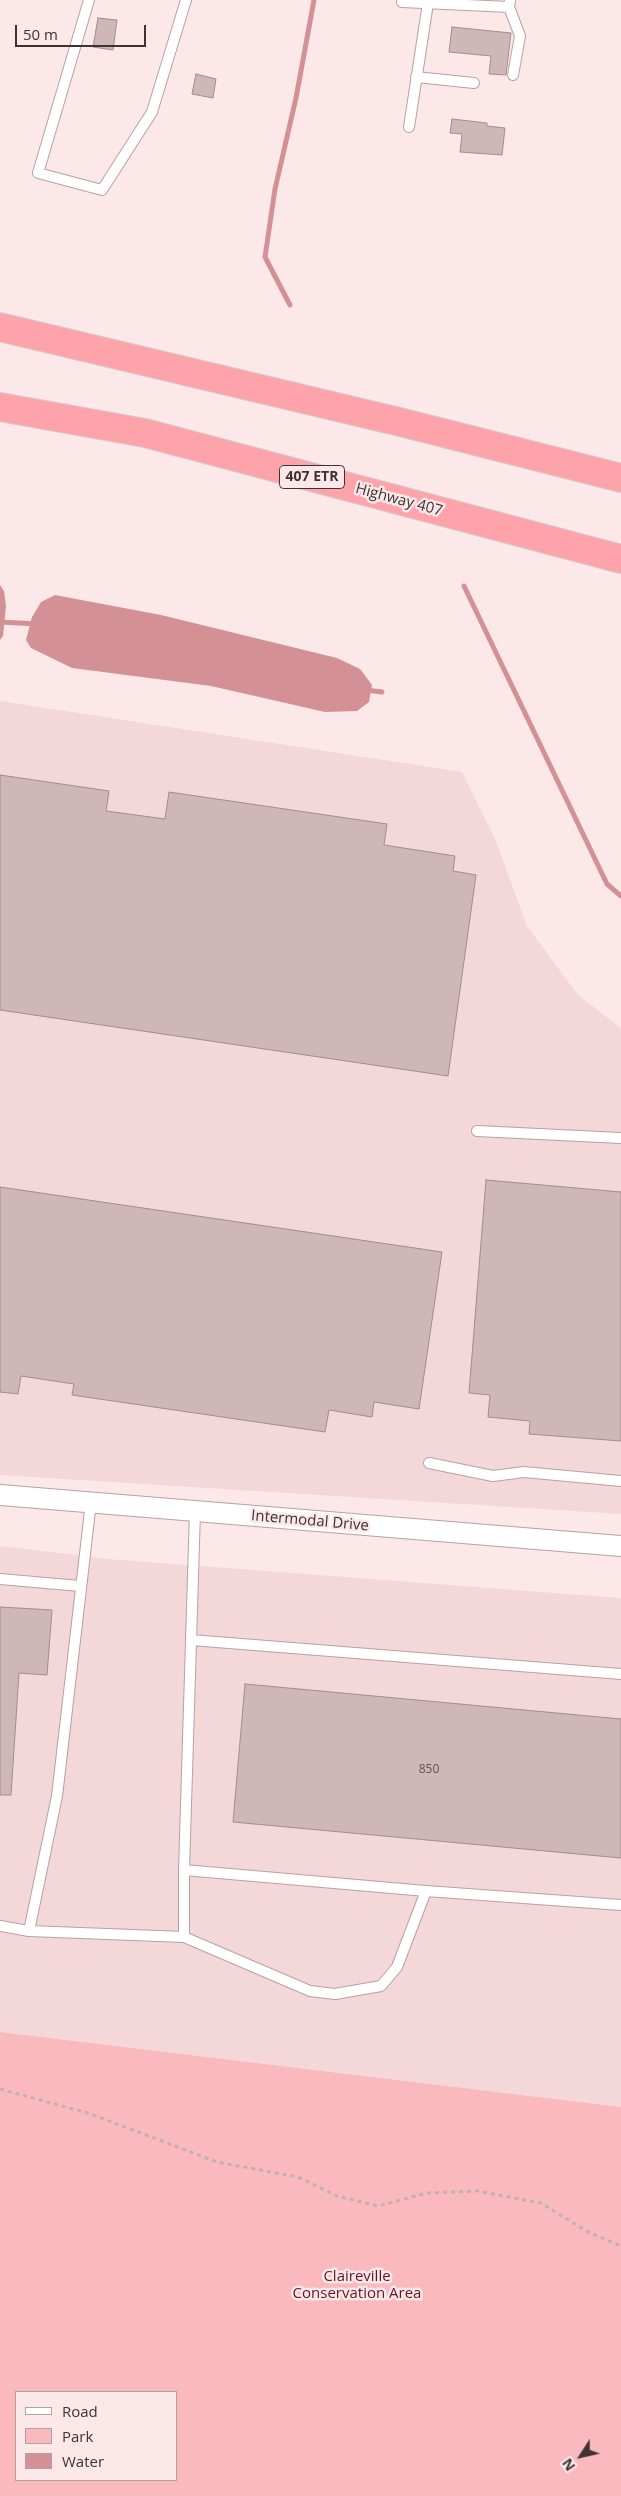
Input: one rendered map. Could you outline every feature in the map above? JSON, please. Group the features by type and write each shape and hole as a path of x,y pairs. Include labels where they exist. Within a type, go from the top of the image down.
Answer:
{"highway":[{"path":"0,327 400,422 621,478"},
{"name":"Highway 407","path":"0,407 145,433 621,559"}],"street":[{"name":"Intermodal Drive","path":"0,1494 621,1546"}],"lane":[{"path":"89,0 38,173 102,190 152,112 186,0"},
{"path":"402,2 509,4 520,36 513,75"},
{"path":"409,127 428,3"},
{"path":"416,77 474,83"},
{"path":"477,1131 621,1138"},
{"path":"429,1463 493,1476 524,1472 621,1481"},
{"path":"29,1931 57,1796 91,1502"},
{"path":"184,1936 184,1870 195,1511"},
{"path":"0,1579 80,1586"},
{"path":"190,1640 621,1674"},
{"path":"184,1870 426,1891 621,1905"},
{"path":"0,1926 29,1931 184,1936 310,1991 335,1994 381,1986 397,1967 426,1891"}],"path":[{"path":"0,2090 88,2113 217,2162 298,2177 337,2196 378,2206 427,2193 478,2191 541,2203 588,2232 621,2246"}],"shaded area":[{"path":"0,701 462,772 495,839 527,926 578,995 621,1028 621,1514 0,1475"},
{"path":"0,1546 108,1559 621,1598 621,2107 0,2032"}],"green space":[{"name":"Claireville Conservation Area","path":"0,2032 621,2107 621,2496 0,2496"}],"water":[{"path":"0,585 4,591 6,606 3,636 0,640"},
{"path":"55,595 161,615 337,658 360,669 372,685 369,702 357,711 325,712 211,686 72,668 31,648 26,640 32,617 41,602"}],"building":[{"path":"98,18 117,20 113,50 93,47"},
{"path":"452,27 511,33 506,75 489,74 491,56 449,52"},
{"path":"196,74 216,79 213,98 192,94"},
{"path":"452,119 487,123 487,126 505,128 502,155 460,152 462,134 450,133"},
{"path":"0,775 109,791 106,811 165,819 169,792 387,824 384,845 455,856 453,871 476,875 448,1076 0,1010"},
{"path":"486,1180 621,1192 621,1441 529,1434 530,1421 488,1417 490,1395 469,1393"},
{"path":"0,1187 442,1252 419,1409 374,1402 372,1417 329,1410 325,1432 72,1395 74,1384 21,1376 18,1394 0,1392"},
{"path":"0,1607 52,1610 47,1675 19,1673 11,1795 0,1795"},
{"path":"245,1684 621,1719 621,1858 233,1822"}],"waterway":[{"path":"290,305 265,257 275,189 296,98 314,0"},
{"path":"464,586 607,884 621,896"},
{"path":"0,622 37,624"},
{"path":"366,690 382,692"}]}
